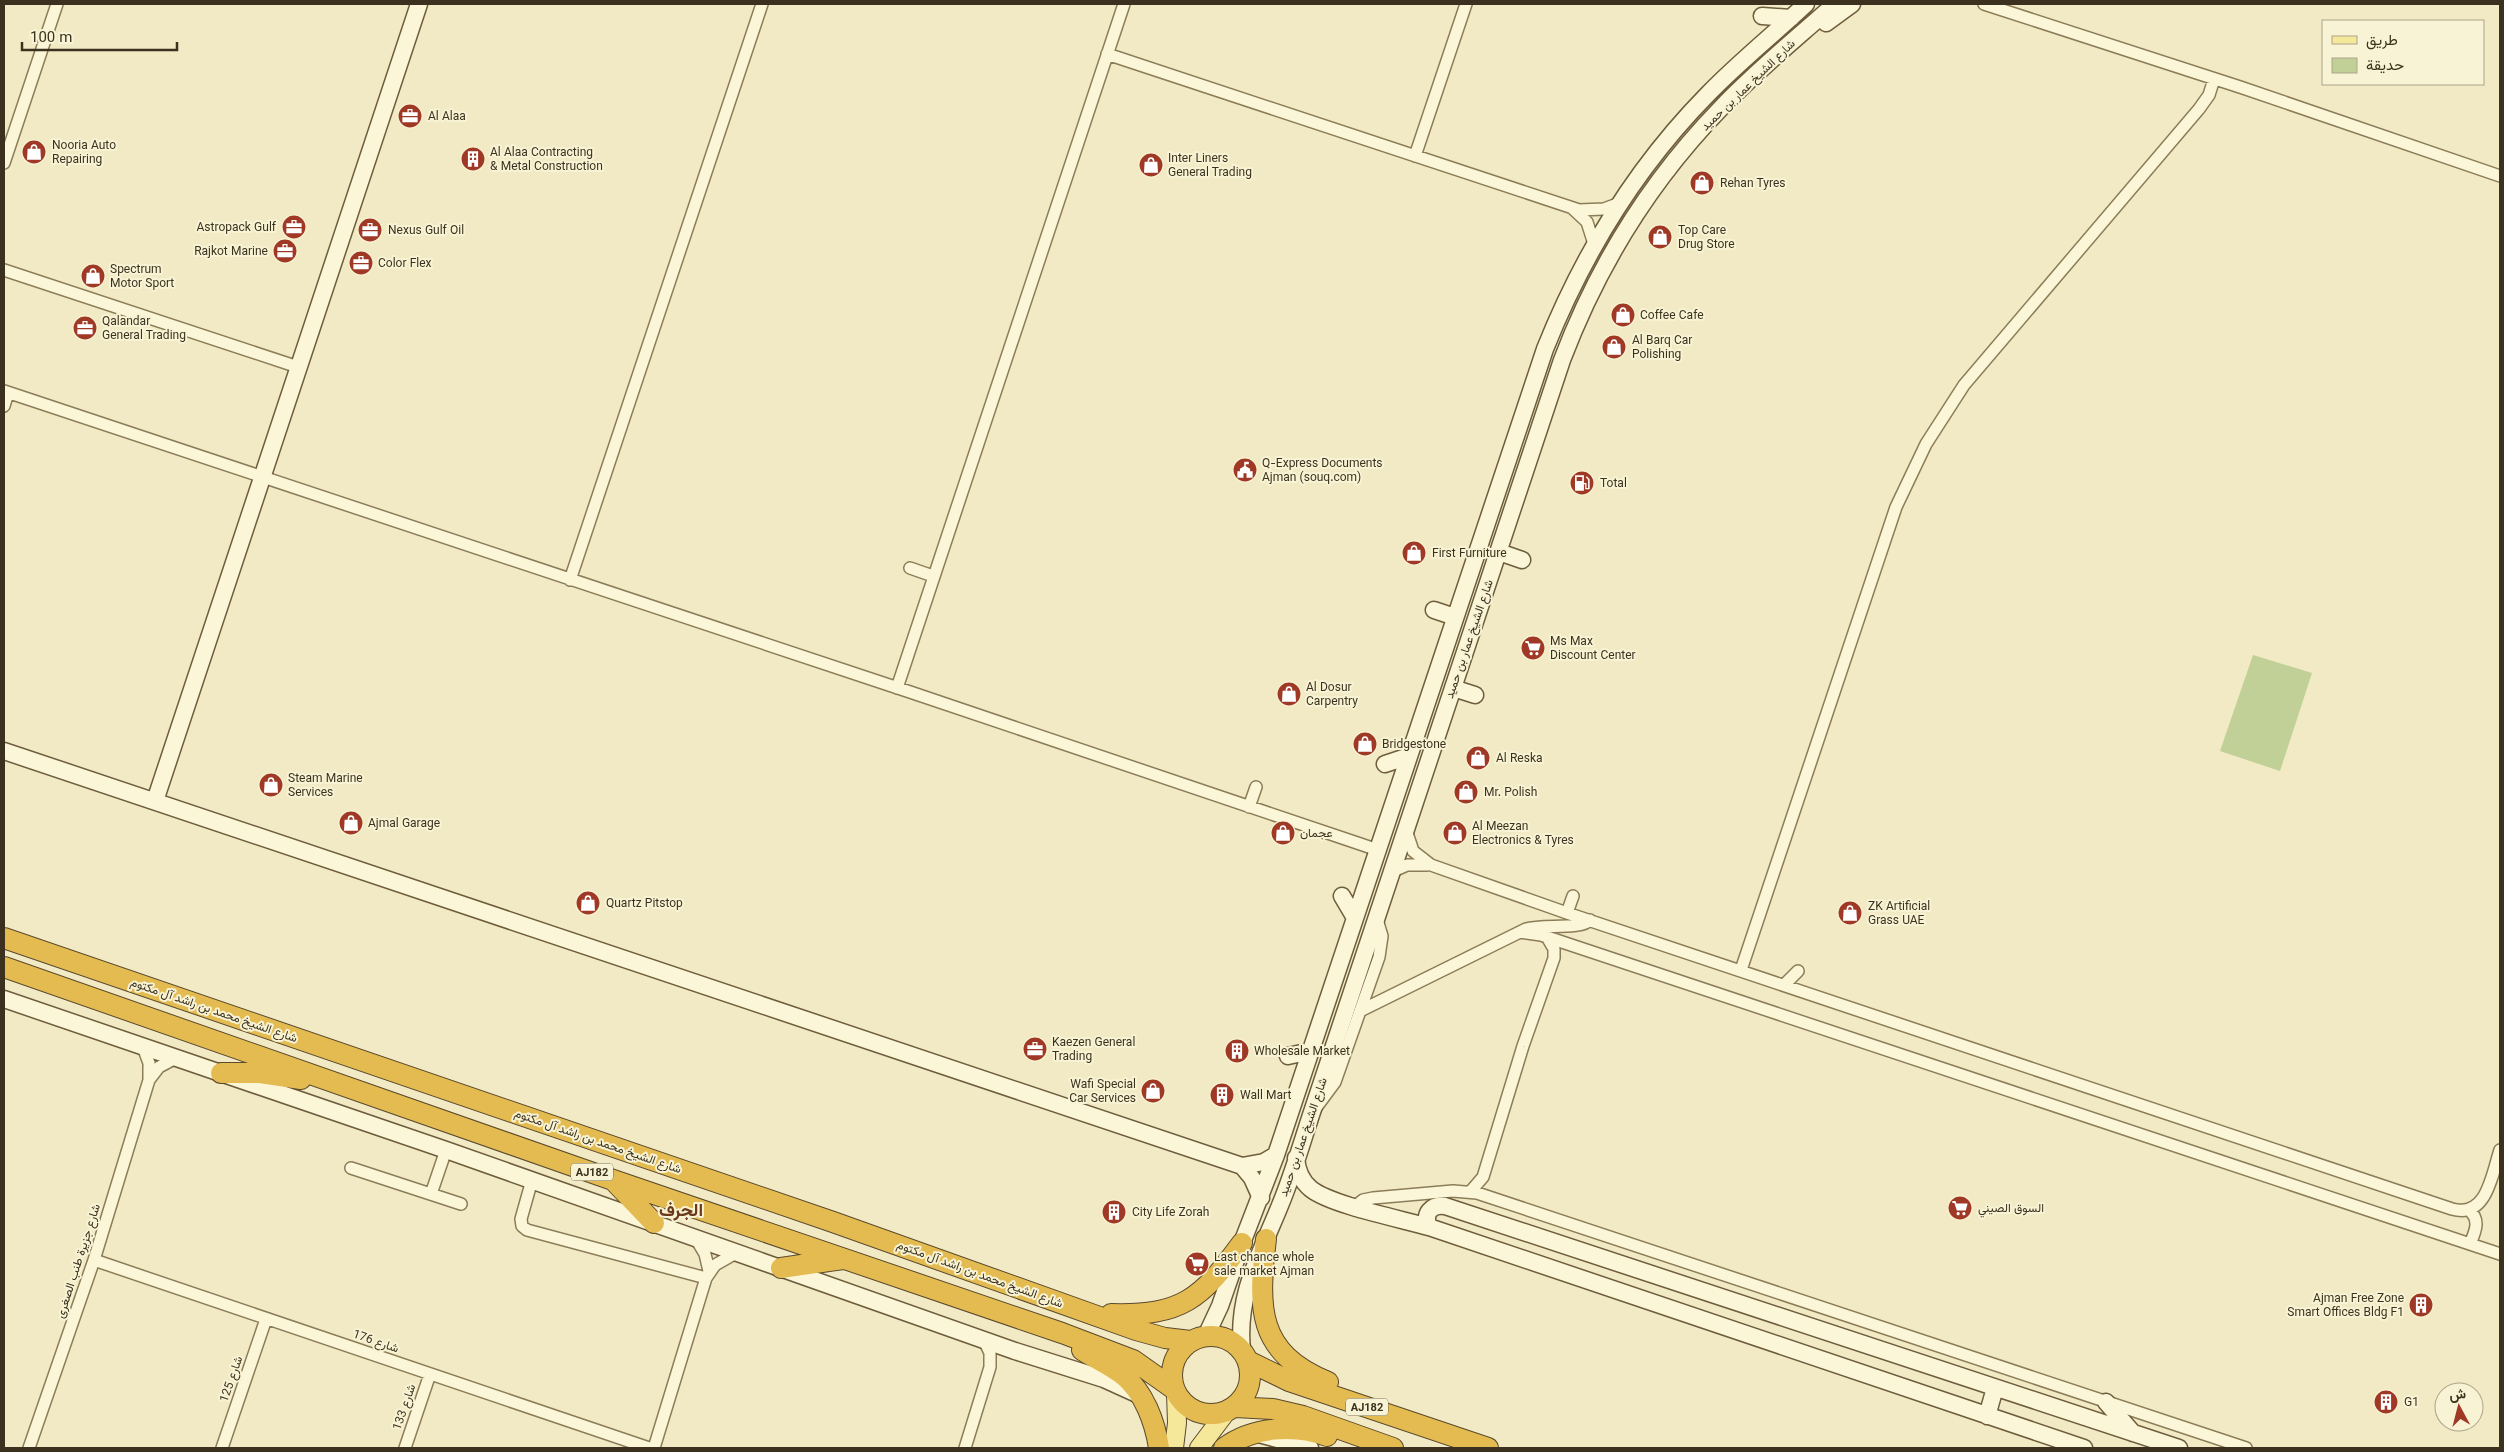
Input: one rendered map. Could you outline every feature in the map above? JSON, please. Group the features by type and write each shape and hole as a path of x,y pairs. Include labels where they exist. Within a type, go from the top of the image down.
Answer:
{"highway":[{"name":"شارع الشيخ محمد بن راشد آل مكتوم","path":"4,938 760,1196 1150,1334 1199,1339"},
{"name":"AJ182","path":"4,967 613,1180 1062,1333 1133,1360 1175,1391"},
{"path":"221,1073 260,1074 297,1079 322,1078"},
{"path":"613,1180 654,1223"},
{"path":"1266,1239 1262,1294 1263,1313 1282,1353 1306,1372 1370,1397 1389,1414"},
{"path":"1091,1314 1146,1314 1169,1310 1183,1304 1209,1286 1242,1243"},
{"path":"781,1268 846,1258"},
{"path":"1062,1333 1081,1349 1125,1377 1140,1396 1154,1424 1158,1448"},
{"path":"1199,1339 1226,1339 1245,1356 1251,1374 1249,1386 1244,1398 1231,1409 1207,1414 1198,1412 1188,1408 1175,1391 1172,1380 1174,1362 1184,1347 1199,1339"},
{"name":"AJ182","path":"1245,1356 1289,1381 1488,1448"},
{"name":"AJ182","path":"1231,1409 1274,1410 1303,1416 1385,1447"},
{"path":"1224,1448 1233,1441 1255,1433 1273,1430 1304,1430 1363,1448"}],"main road":[{"path":"1174,1448 1178,1423 1175,1391"},
{"path":"1199,1448 1231,1409"}],"street":[{"path":"4,163 57,4"},
{"path":"154,802 419,4"},
{"path":"570,580 762,4"},
{"path":"897,688 1124,4"},
{"path":"1415,156 1466,4"},
{"name":"شارع الشيخ عمار بن حميد","path":"1199,1339 1220,1306 1242,1243 1261,1198 1545,349 1572,286 1594,244 1620,203 1663,144 1723,79 1806,4"},
{"name":"شارع الشيخ عمار بن حميد","path":"1245,1356 1241,1311 1247,1285 1282,1201 1570,338 1598,277 1650,193 1701,129 1742,87 1835,4"},
{"path":"1812,25 1823,24 1833,20 1852,4"},
{"path":"1984,4 2214,79 2500,176"},
{"path":"1762,16 1792,18"},
{"path":"1107,54 1571,207 1596,211 1620,203"},
{"path":"1740,970 1896,507 1926,444 1974,371 2199,108 2208,95 2214,79"},
{"path":"1571,207 1587,222 1594,244"},
{"path":"4,270 298,368"},
{"path":"4,406 6,392 1378,850"},
{"path":"1499,552 1522,560"},
{"path":"910,568 933,576"},
{"path":"1434,610 1455,617"},
{"path":"1453,688 1475,695"},
{"path":"4,751 1242,1166 1264,1162 1276,1155"},
{"path":"1385,764 1409,756"},
{"path":"1249,807 1256,787"},
{"path":"1406,829 1413,851 1431,865"},
{"path":"1391,872 1415,864 1431,865 1567,913 2452,1209 2469,1210 2477,1206 2484,1198 2500,1150"},
{"path":"1342,896 1355,918"},
{"path":"1567,913 1573,896"},
{"path":"1312,1112 1323,1101 1335,1082 1381,950 1382,936 1376,916"},
{"path":"1360,1011 1520,932 1539,926 1582,926 1590,920"},
{"path":"1520,932 1547,937 2500,1254"},
{"path":"1471,1192 1483,1176 1505,1102 1554,958 1554,949 1547,937"},
{"path":"1784,985 1798,971"},
{"path":"4,999 446,1150 1015,1351 1104,1379 1140,1396"},
{"name":"شارع جزيرة طنب الصغرى","path":"29,1448 94,1260 149,1080 149,1063 143,1047"},
{"path":"1288,1056 1311,1051"},
{"name":"شارع جزيرة طنب الصغرى","path":"149,1080 159,1067 174,1058"},
{"path":"431,1194 446,1150"},
{"path":"1296,1158 1301,1177 1315,1191 1354,1207 1429,1227 2078,1447"},
{"path":"1242,1166 1256,1184 1261,1198"},
{"path":"350,1168 461,1204"},
{"path":"532,1180 521,1219 522,1226 527,1230 708,1274"},
{"path":"1282,1201 1297,1194 1315,1191"},
{"path":"1354,1207 1363,1200 1373,1198 1471,1192 2246,1448"},
{"path":"1429,1227 1426,1219 1429,1211 1436,1206 1445,1206 2178,1448"},
{"path":"2469,1210 2475,1216 2476,1224 2470,1244"},
{"path":"696,1239 705,1254 708,1274"},
{"path":"650,1448 663,1402 670,1389 708,1274 722,1260 736,1253"},
{"name":"شارع 176","path":"94,1260 650,1448"},
{"name":"شارع 125","path":"222,1448 266,1319"},
{"path":"965,1448 990,1367 990,1353 984,1340"},
{"path":"990,1367 1001,1356 1015,1351"},
{"name":"شارع 133","path":"405,1448 430,1374"},
{"path":"1987,1416 1996,1388"},
{"path":"2106,1402 2133,1433"},
{"path":"1255,1433 1310,1448"}],"green space":[{"path":"2253,655 2312,673 2280,771 2220,751"}],"place":[{"name":"Al Alaa","path":"410,116"},
{"name":"Nooria Auto Repairing","path":"34,152"},
{"name":"Al Alaa Contracting & Metal Construction","path":"473,159"},
{"name":"Inter Liners General Trading","path":"1151,165"},
{"name":"Rehan Tyres","path":"1702,183"},
{"name":"Astropack Gulf","path":"294,227"},
{"name":"Nexus Gulf Oil","path":"370,230"},
{"name":"Top Care Drug Store","path":"1660,237"},
{"name":"Rajkot Marine","path":"285,251"},
{"name":"Color Flex","path":"361,263"},
{"name":"Spectrum Motor Sport","path":"93,276"},
{"name":"Coffee Cafe","path":"1623,315"},
{"name":"Qalandar General Trading","path":"85,328"},
{"name":"Al Barq Car Polishing","path":"1614,347"},
{"name":"Q-Express Documents Ajman (souq.com)","path":"1245,470"},
{"name":"Total","path":"1582,483"},
{"name":"First Furniture","path":"1414,553"},
{"name":"Ms Max Discount Center","path":"1533,648"},
{"name":"Al Dosur Carpentry","path":"1289,694"},
{"name":"Bridgestone","path":"1365,744"},
{"name":"Al Reska","path":"1478,758"},
{"name":"Steam Marine Services","path":"271,785"},
{"name":"Mr. Polish","path":"1466,792"},
{"name":"Ajmal Garage","path":"351,823"},
{"name":"عجمان","path":"1283,833"},
{"name":"Al Meezan Electronics & Tyres","path":"1455,833"},
{"name":"Quartz Pitstop","path":"588,903"},
{"name":"ZK Artificial Grass UAE","path":"1850,913"},
{"name":"Kaezen General Trading","path":"1035,1049"},
{"name":"Wholesale Market","path":"1237,1051"},
{"name":"Wafi Special Car Services","path":"1153,1091"},
{"name":"Wall Mart","path":"1222,1095"},
{"name":"السوق الصيني","path":"1960,1208"},
{"name":"City Life Zorah","path":"1114,1212"},
{"name":"Last chance whole sale market Ajman","path":"1197,1264"},
{"name":"Ajman Free Zone Smart Offices Bldg F1","path":"2421,1305"},
{"name":"G1","path":"2386,1402"}],"district":[{"name":"الجرف","path":"681,1210"}]}
